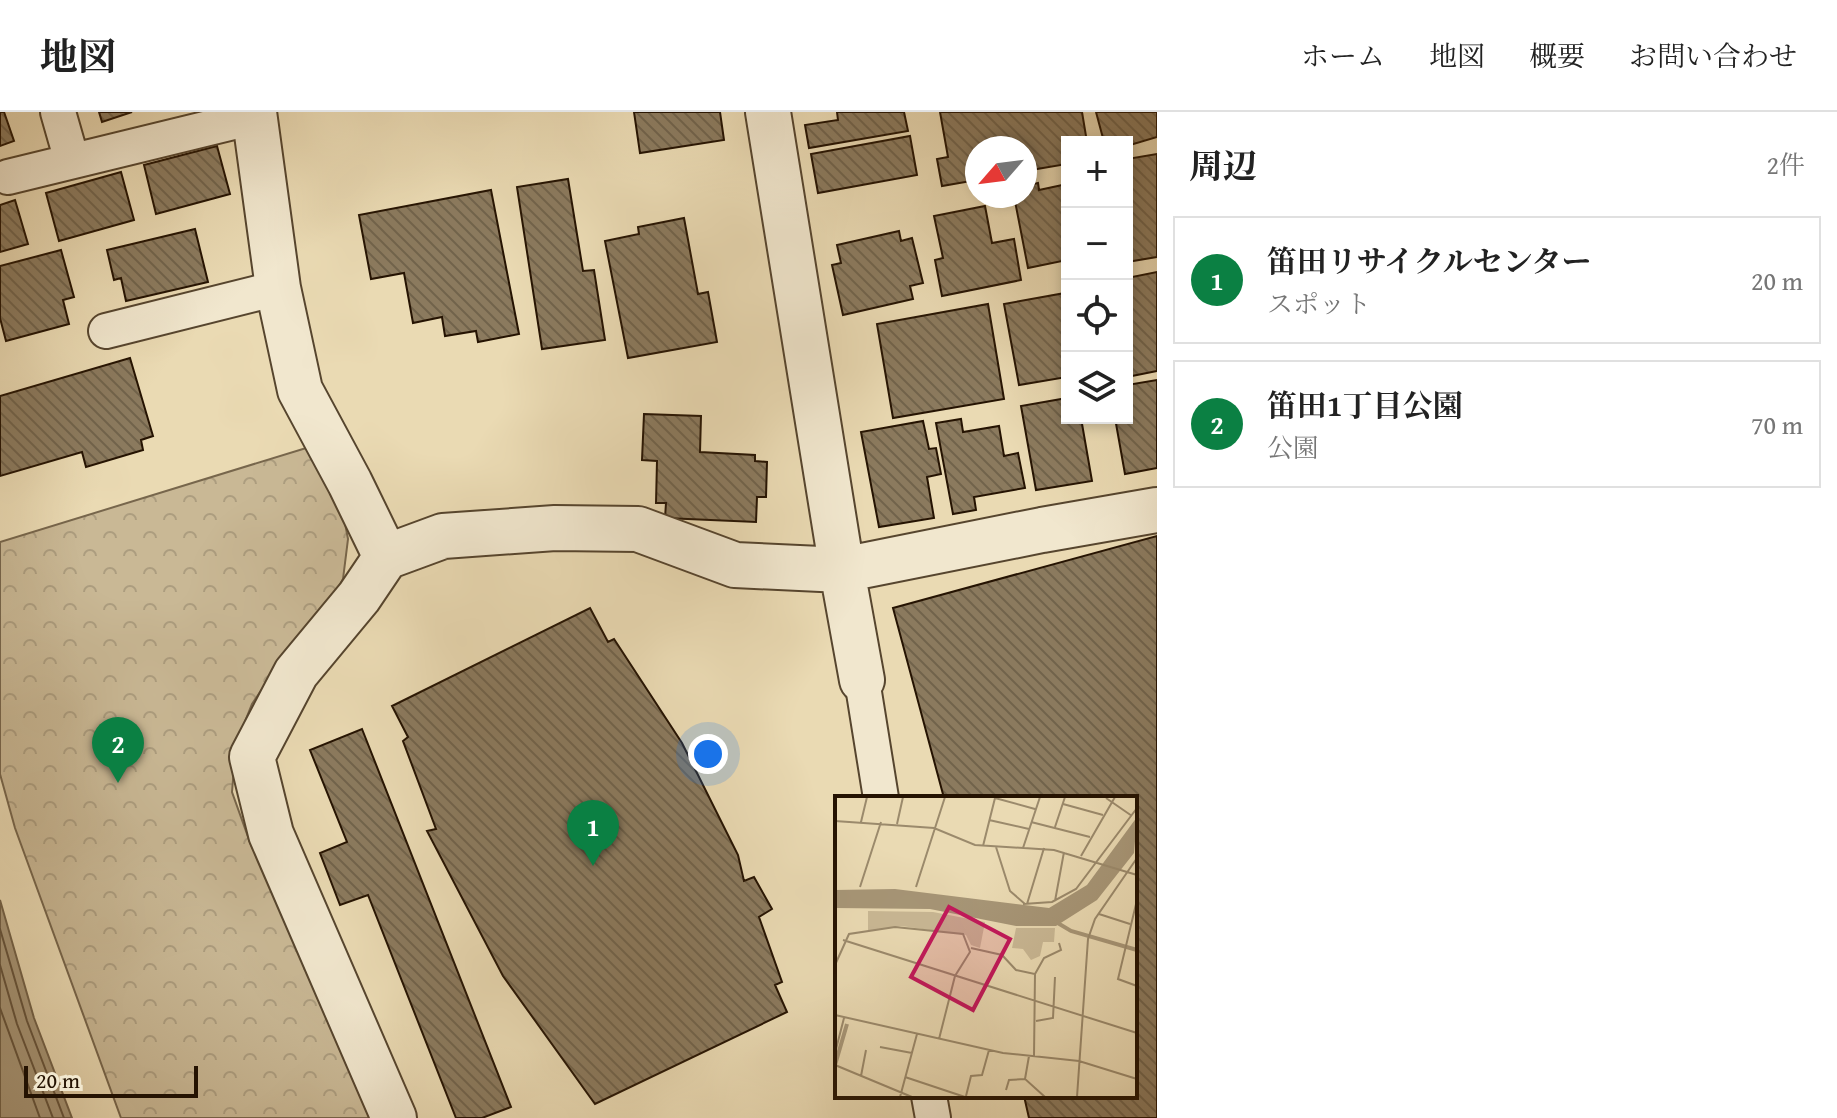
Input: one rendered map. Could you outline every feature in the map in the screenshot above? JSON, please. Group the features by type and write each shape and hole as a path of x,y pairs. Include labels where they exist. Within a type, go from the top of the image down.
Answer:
{"street":[{"path":"768,112 862,680"},
{"path":"254,114 278,288 300,390 386,557"},
{"path":"394,1118 271,834 252,757 296,673 359,597 386,557 443,536 555,528 638,529 735,565 842,570 1157,510"}],"lane":[{"path":"58,112 72,161"},
{"path":"8,177 254,114"},
{"path":"106,331 278,288"},
{"path":"862,680 881,796"},
{"path":"929,1098 933,1118"}],"green space":[{"path":"316,445 341,502 348,539 343,579 328,607 281,661 252,704 236,744 232,792 251,845 328,1003 376,1118 121,1118 15,828 0,774 0,542"}],"water":[{"path":"0,900 34,1018 72,1118 0,1118"}],"building":[{"path":"0,112 4,112 14,141 0,146"},
{"path":"99,112 132,112 102,122"},
{"path":"634,112 720,112 724,140 640,153"},
{"path":"837,112 904,112 908,131 809,148 805,125 838,120"},
{"path":"940,112 1082,112 1086,136 1061,136 1061,165 1037,169 1037,136 965,136 965,182 942,186 937,159 948,157"},
{"path":"1096,112 1157,112 1157,137 1133,144 1133,136 1102,136"},
{"path":"910,136 917,175 818,193 811,154"},
{"path":"217,146 230,194 156,214 144,165"},
{"path":"1157,154 1157,257 1133,261 1133,208 1133,158"},
{"path":"121,172 134,220 59,241 46,193"},
{"path":"568,179 583,271 594,270 605,340 542,349 517,187"},
{"path":"1037,183 1039,190 1061,185 1061,261 1028,268 1016,208 1037,208"},
{"path":"491,190 519,334 478,342 476,331 445,336 442,317 413,323 404,273 371,279 359,215"},
{"path":"15,200 28,244 0,252 0,205"},
{"path":"985,208 992,243 1014,239 1021,280 942,296 935,260 943,258 934,216"},
{"path":"684,218 698,294 708,292 717,342 628,358 605,241 639,234 638,227"},
{"path":"195,229 208,282 126,301 121,278 114,280 107,250"},
{"path":"899,231 901,241 912,238 923,283 910,286 913,299 843,315 832,265 841,263 837,245"},
{"path":"61,250 74,297 63,300 69,324 6,341 0,318 0,266"},
{"path":"1157,272 1157,371 1133,376 1133,280 1133,277"},
{"path":"1061,294 1061,378 1019,385 1004,304"},
{"path":"988,304 1004,399 893,418 877,324"},
{"path":"130,358 153,436 141,440 143,450 86,467 82,452 0,476 0,396"},
{"path":"1157,380 1157,468 1125,474 1116,424 1133,424 1133,384"},
{"path":"1061,399 1061,424 1082,424 1092,481 1036,490 1021,406"},
{"path":"644,414 701,416 700,452 755,455 755,461 767,462 766,497 757,497 756,522 665,518 666,503 656,503 657,461 642,460"},
{"path":"961,419 963,432 999,426 1004,456 1018,453 1025,488 974,497 976,510 953,514 936,423"},
{"path":"923,421 929,449 936,448 941,474 927,477 934,518 879,527 861,432"},
{"path":"1157,536 1157,1118 1029,1118 1024,1098 1137,1098 1137,796 943,796 893,608"},
{"path":"590,608 608,642 614,639 682,743 738,855 744,881 754,877 772,909 759,917 782,982 775,985 787,1012 595,1104 503,976 427,831 436,829 403,741 408,737 392,706"},
{"path":"362,729 511,1107 482,1118 456,1118 368,895 340,905 320,853 347,842 310,750"}],"place":[{"name":"笛田1丁目公園","path":"118,783"},
{"name":"笛田リサイクルセンター","path":"593,866"}]}
